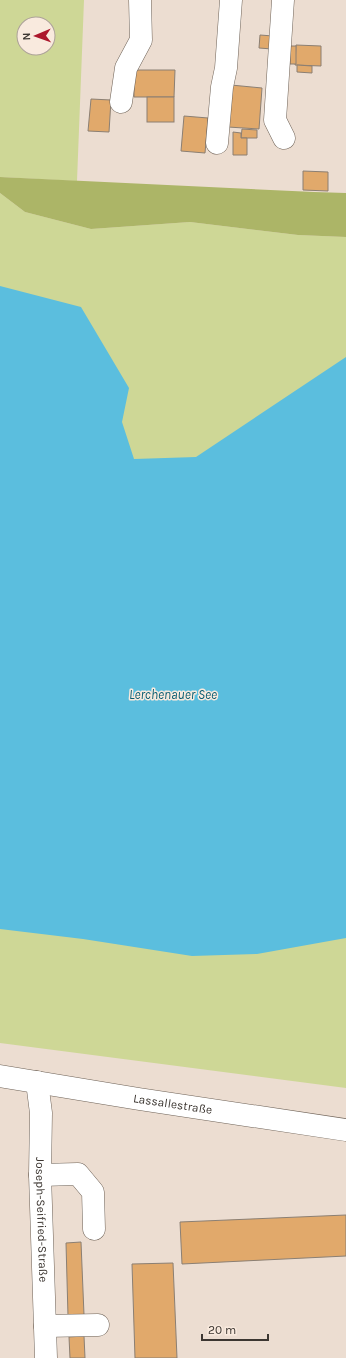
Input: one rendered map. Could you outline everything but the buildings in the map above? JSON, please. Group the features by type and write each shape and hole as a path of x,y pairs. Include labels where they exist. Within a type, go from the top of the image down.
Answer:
{"street":[{"path":"121,102 126,68 141,40 140,0"},
{"path":"217,144 232,0"},
{"path":"283,0 275,120 284,138"},
{"name":"Lassallestraße","path":"0,1076 139,1099 346,1130"},
{"name":"Joseph-Seifried-Straße","path":"38,1082 41,1113 40,1175 46,1358"},
{"path":"40,1175 78,1174 93,1192 94,1228"},
{"path":"45,1326 98,1325"}],"green space":[{"path":"0,0 84,0 77,181 0,177"},
{"path":"0,177 346,193 346,237 298,235 190,222 91,229 25,212 0,193"},
{"name":"Lerchenauer See","path":"0,193 25,212 91,229 190,222 298,235 346,237 346,1088 0,1043"}],"water":[{"name":"Lerchenauer See","path":"0,286 81,307 129,388 122,422 134,459 196,457 346,357 346,938 257,954 192,956 83,939 0,929"}]}
